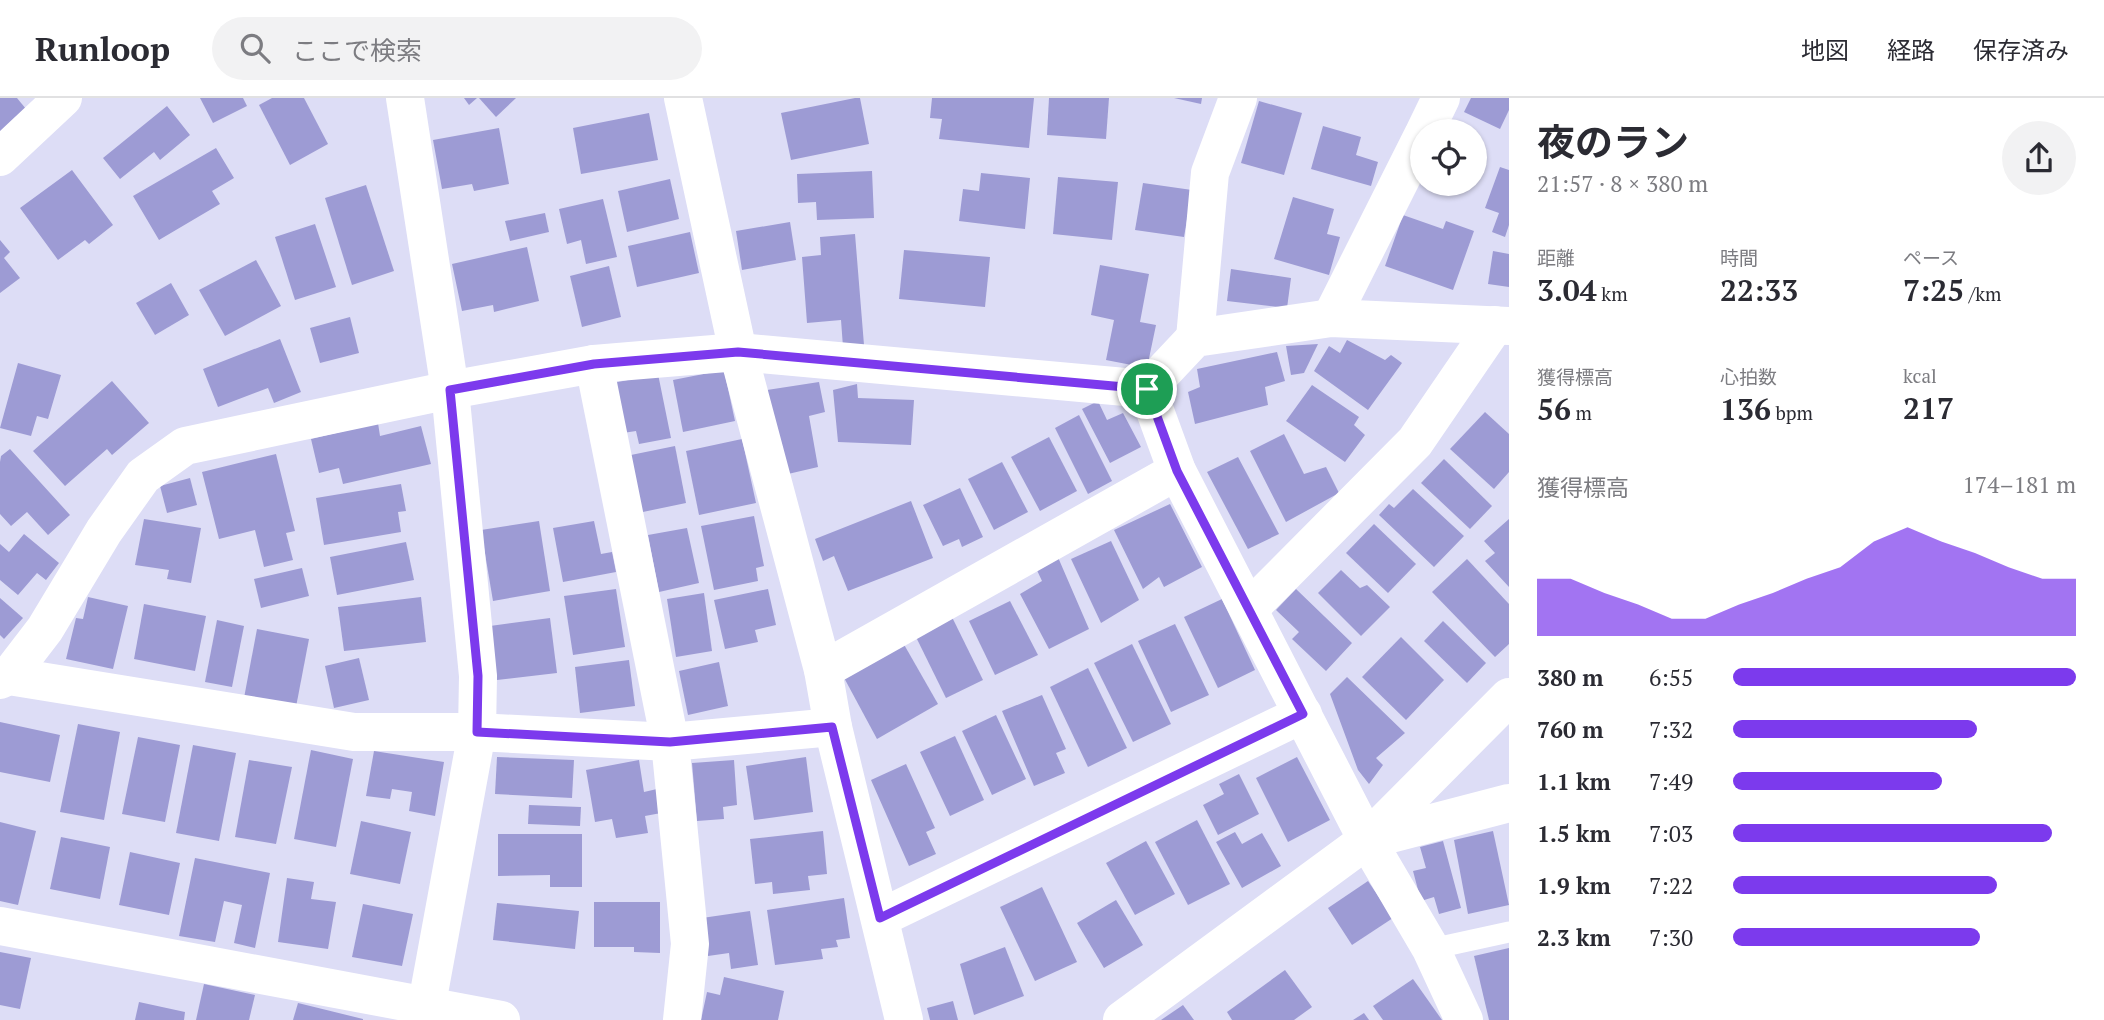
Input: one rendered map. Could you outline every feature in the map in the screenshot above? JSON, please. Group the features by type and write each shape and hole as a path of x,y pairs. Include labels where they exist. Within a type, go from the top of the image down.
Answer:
{"street":[{"path":"0,157 63,98"},
{"path":"405,98 450,390 478,676 477,732 426,1013"},
{"path":"683,98 738,352 823,670 832,727 904,1020"},
{"path":"1147,389 1195,338 1210,173 1238,98"},
{"path":"1431,119 1441,98"},
{"path":"1331,318 1410,161"},
{"path":"1195,338 1331,318 1502,326"},
{"path":"1250,609 1415,442 1502,326"},
{"path":"5,678 45,629 104,531 143,476 185,446 450,390 594,364 738,352 1147,389"},
{"path":"594,364 670,742 690,944 682,1020"},
{"path":"1147,389 1177,471 1367,840 1431,950 1464,1020"},
{"path":"823,670 1177,471"},
{"path":"5,678 354,732 477,732 670,742 832,727"},
{"path":"1122,1020 1367,840 1509,697"},
{"path":"880,918 1303,714"},
{"path":"1367,840 1509,803"},
{"path":"0,926 426,1013 502,1020"}],"lane":[{"path":"1431,950 1509,932"}],"building":[{"path":"0,98 17,98 26,109 0,132"},
{"path":"200,98 243,98 247,106 213,123"},
{"path":"272,98 304,98 328,144 290,165 259,105"},
{"path":"464,98 477,98 469,105"},
{"path":"479,98 516,98 496,117"},
{"path":"860,98 869,144 791,160 781,113"},
{"path":"932,98 1034,98 1029,148 939,139 942,119 930,118"},
{"path":"1049,98 1109,98 1106,139 1047,135"},
{"path":"1174,98 1202,98 1201,104"},
{"path":"1471,98 1509,98 1509,110 1500,129 1487,123 1487,119 1479,119 1464,112"},
{"path":"1259,101 1302,113 1284,175 1241,163"},
{"path":"167,106 190,135 160,160 154,152 120,179 103,158"},
{"path":"649,113 658,160 581,174 573,128"},
{"path":"1323,126 1361,137 1356,155 1378,162 1371,186 1311,169"},
{"path":"499,128 509,184 474,191 472,184 442,189 433,140"},
{"path":"216,148 234,178 212,191 220,204 159,240 133,196"},
{"path":"1500,167 1509,170 1509,225 1505,237 1492,232 1499,213 1485,208"},
{"path":"72,170 113,225 89,244 85,240 58,260 20,208"},
{"path":"872,171 874,218 817,220 816,202 798,203 797,174"},
{"path":"981,173 1030,178 1025,229 959,221 963,189 979,191"},
{"path":"1058,177 1118,182 1112,240 1053,234"},
{"path":"670,179 679,219 627,232 618,191"},
{"path":"1143,183 1192,190 1184,237 1135,230"},
{"path":"366,185 394,271 352,285 325,198"},
{"path":"1293,197 1334,209 1327,234 1340,237 1329,275 1274,259"},
{"path":"603,199 617,257 586,264 581,240 567,244 559,209"},
{"path":"545,213 549,232 510,241 505,221"},
{"path":"1403,215 1443,229 1446,221 1474,231 1453,290 1385,266"},
{"path":"790,222 796,260 742,270 736,231"},
{"path":"315,224 336,287 295,300 275,237"},
{"path":"690,232 699,273 637,287 628,246"},
{"path":"855,234 864,345 843,347 841,320 807,323 802,257 821,255 820,237"},
{"path":"0,240 10,252 4,258 20,278 0,293"},
{"path":"527,247 539,301 494,312 493,305 462,311 452,264"},
{"path":"904,250 990,257 985,307 899,299"},
{"path":"1493,251 1509,254 1509,287 1488,284"},
{"path":"256,260 281,306 225,336 199,290"},
{"path":"1100,265 1149,274 1140,322 1156,325 1147,368 1106,360 1114,320 1091,315"},
{"path":"609,266 621,317 582,327 570,276"},
{"path":"1231,269 1291,278 1287,308 1227,301"},
{"path":"171,283 189,315 155,335 136,303"},
{"path":"350,317 359,353 320,363 310,328"},
{"path":"280,339 301,392 274,403 268,388 218,407 203,369"},
{"path":"1347,340 1385,360 1391,355 1402,363 1368,410 1314,371 1329,346 1340,353"},
{"path":"1318,344 1304,373 1291,375 1286,346"},
{"path":"1277,352 1285,381 1265,387 1268,405 1195,424 1188,392 1200,387 1197,369"},
{"path":"18,363 61,375 48,419 37,416 31,436 0,428"},
{"path":"724,370 735,421 683,432 673,380"},
{"path":"658,374 671,438 639,444 636,431 623,433 613,383"},
{"path":"112,381 149,423 112,455 107,449 65,486 33,451"},
{"path":"819,382 825,412 809,416 818,467 788,474 767,390"},
{"path":"857,384 858,398 914,400 911,445 838,442 833,390"},
{"path":"1312,385 1359,417 1354,425 1365,435 1345,462 1286,421"},
{"path":"1098,401 1107,420 1123,413 1141,447 1110,463 1082,409"},
{"path":"1485,412 1509,434 1509,472 1494,489 1450,449"},
{"path":"1079,415 1112,481 1088,494 1055,428"},
{"path":"378,423 380,436 421,426 431,464 343,484 339,468 319,473 311,439"},
{"path":"1284,434 1304,474 1326,467 1339,493 1286,522 1250,451"},
{"path":"1049,437 1077,491 1040,511 1011,457"},
{"path":"742,439 756,503 699,515 686,451"},
{"path":"675,446 686,503 638,513 626,456"},
{"path":"10,449 70,515 48,535 27,512 11,526 0,514 0,462 1,456"},
{"path":"276,454 295,531 286,533 293,560 264,567 255,530 219,539 202,472"},
{"path":"1238,457 1279,534 1248,549 1207,472"},
{"path":"1444,459 1492,506 1470,529 1421,483"},
{"path":"1002,462 1028,512 994,530 968,479"},
{"path":"190,478 197,505 167,513 160,486"},
{"path":"401,484 406,511 398,512 401,532 324,545 316,498"},
{"path":"960,488 983,537 962,547 959,539 943,546 923,505"},
{"path":"1413,489 1464,536 1434,567 1379,515 1389,504 1394,508"},
{"path":"911,501 933,558 848,591 834,556 823,561 815,539"},
{"path":"1170,504 1202,567 1164,587 1159,577 1143,589 1114,530"},
{"path":"754,516 764,566 756,568 758,581 714,590 701,526"},
{"path":"144,519 201,528 191,583 167,579 169,570 135,565"},
{"path":"1509,519 1509,587 1485,561 1495,553 1484,541"},
{"path":"539,521 550,591 493,601 481,530"},
{"path":"594,521 601,554 612,552 616,572 563,582 553,528"},
{"path":"1374,524 1416,564 1388,593 1346,553"},
{"path":"687,528 699,583 659,592 648,535"},
{"path":"24,534 59,563 46,580 37,573 18,595 0,580 0,544 9,552"},
{"path":"1111,541 1139,600 1101,623 1071,559"},
{"path":"406,542 414,580 337,595 330,557"},
{"path":"1057,555 1089,629 1049,649 1020,594 1042,581 1035,566"},
{"path":"1467,559 1509,604 1509,644 1495,657 1432,592"},
{"path":"302,568 309,596 261,608 254,579"},
{"path":"1341,570 1360,588 1367,585 1390,607 1361,636 1318,593"},
{"path":"616,589 625,647 573,655 564,596"},
{"path":"768,589 776,625 755,630 758,642 725,649 714,600"},
{"path":"1296,589 1352,643 1326,671 1292,639 1299,632 1276,610"},
{"path":"704,593 712,651 676,657 667,599"},
{"path":"88,597 128,606 113,669 66,659 76,618 83,619"},
{"path":"421,597 426,642 344,651 338,607"},
{"path":"0,598 23,618 4,639 0,635"},
{"path":"1222,599 1255,670 1218,688 1184,617"},
{"path":"1010,601 1038,655 995,675 969,621"},
{"path":"144,604 206,616 195,671 134,659"},
{"path":"951,615 983,680 946,698 914,633"},
{"path":"550,618 557,673 497,680 490,626"},
{"path":"217,620 244,626 232,687 205,682"},
{"path":"1443,621 1486,663 1467,683 1424,641"},
{"path":"1175,624 1209,695 1171,712 1138,641"},
{"path":"257,629 309,639 296,707 244,698"},
{"path":"1401,637 1444,680 1406,720 1362,677"},
{"path":"902,641 938,704 877,739 842,674"},
{"path":"1132,644 1171,724 1133,742 1094,663"},
{"path":"359,658 369,700 334,708 325,666"},
{"path":"629,660 635,706 580,713 575,667"},
{"path":"719,662 728,706 688,715 679,671"},
{"path":"1088,668 1127,748 1088,767 1050,687"},
{"path":"1347,677 1405,733 1376,758 1383,765 1369,784 1358,770 1330,694"},
{"path":"1042,695 1066,749 1056,753 1065,773 1034,786 1002,711"},
{"path":"996,715 1026,779 992,795 962,731"},
{"path":"0,722 60,735 50,782 0,772"},
{"path":"78,724 120,732 104,820 60,812"},
{"path":"955,736 984,800 950,816 920,752"},
{"path":"138,737 180,745 165,822 122,814"},
{"path":"193,745 236,753 219,841 176,833"},
{"path":"311,750 353,759 336,847 294,839"},
{"path":"374,751 444,762 435,816 409,811 412,792 392,789 390,799 366,796"},
{"path":"497,757 574,760 572,798 495,794"},
{"path":"806,757 813,812 754,820 746,766"},
{"path":"1297,757 1330,820 1288,842 1256,778"},
{"path":"249,760 292,767 276,844 235,837"},
{"path":"639,760 644,792 657,789 661,813 645,816 648,833 616,838 612,819 595,822 586,770"},
{"path":"734,760 737,805 723,807 724,819 697,821 692,763"},
{"path":"906,764 935,828 926,832 936,854 909,866 871,780"},
{"path":"1239,774 1259,814 1218,835 1203,805 1224,794 1219,784"},
{"path":"529,805 581,807 580,826 528,824"},
{"path":"1197,820 1230,884 1188,905 1155,842"},
{"path":"361,821 411,832 400,884 350,874"},
{"path":"0,822 36,831 18,905 0,901"},
{"path":"823,831 827,874 808,876 810,890 773,894 772,882 755,884 750,839"},
{"path":"1493,831 1509,905 1468,914 1454,840"},
{"path":"1235,832 1242,844 1262,833 1281,866 1242,888 1216,842"},
{"path":"498,834 582,834 582,887 550,887 550,875 498,876"},
{"path":"61,837 110,847 100,899 50,889"},
{"path":"1146,841 1175,894 1135,915 1106,863"},
{"path":"1443,841 1461,908 1439,914 1434,897 1421,901 1413,871 1426,868 1420,847"},
{"path":"130,852 180,863 169,915 119,905"},
{"path":"195,858 270,873 255,948 234,943 242,905 224,901 215,942 179,936"},
{"path":"287,878 314,882 311,899 336,902 328,949 278,942"},
{"path":"1368,881 1393,918 1352,945 1328,908"},
{"path":"1042,887 1077,962 1035,981 1000,907"},
{"path":"844,898 850,938 836,940 838,947 821,949 823,959 775,965 767,910"},
{"path":"1116,900 1143,945 1104,968 1077,923"},
{"path":"594,902 660,902 660,953 634,952 634,947 594,947"},
{"path":"497,903 579,911 575,949 493,940"},
{"path":"363,904 413,914 402,966 352,957"},
{"path":"750,911 758,965 731,969 729,953 708,956 702,918"},
{"path":"1005,947 1024,996 974,1015 960,964"},
{"path":"1509,948 1509,1020 1489,1020 1474,956"},
{"path":"0,952 31,958 20,1009 0,1005"},
{"path":"1285,970 1312,1007 1294,1020 1232,1020 1227,1012"},
{"path":"724,977 784,991 778,1020 701,1020 707,992 720,995"},
{"path":"1413,979 1442,1020 1383,1020 1373,1006"},
{"path":"204,984 255,995 249,1020 196,1020"},
{"path":"953,1001 958,1020 930,1020 927,1008"},
{"path":"139,1002 185,1012 184,1020 135,1020"},
{"path":"298,1003 363,1019 363,1020 293,1020"},
{"path":"1183,1005 1194,1020 1161,1020"},
{"path":"1364,1013 1369,1020 1353,1020"}],"route":[{"path":"738,352 1147,389 1177,471 1303,714 880,918 832,727 670,742 477,732 478,676 450,390 594,364 738,352"}]}
